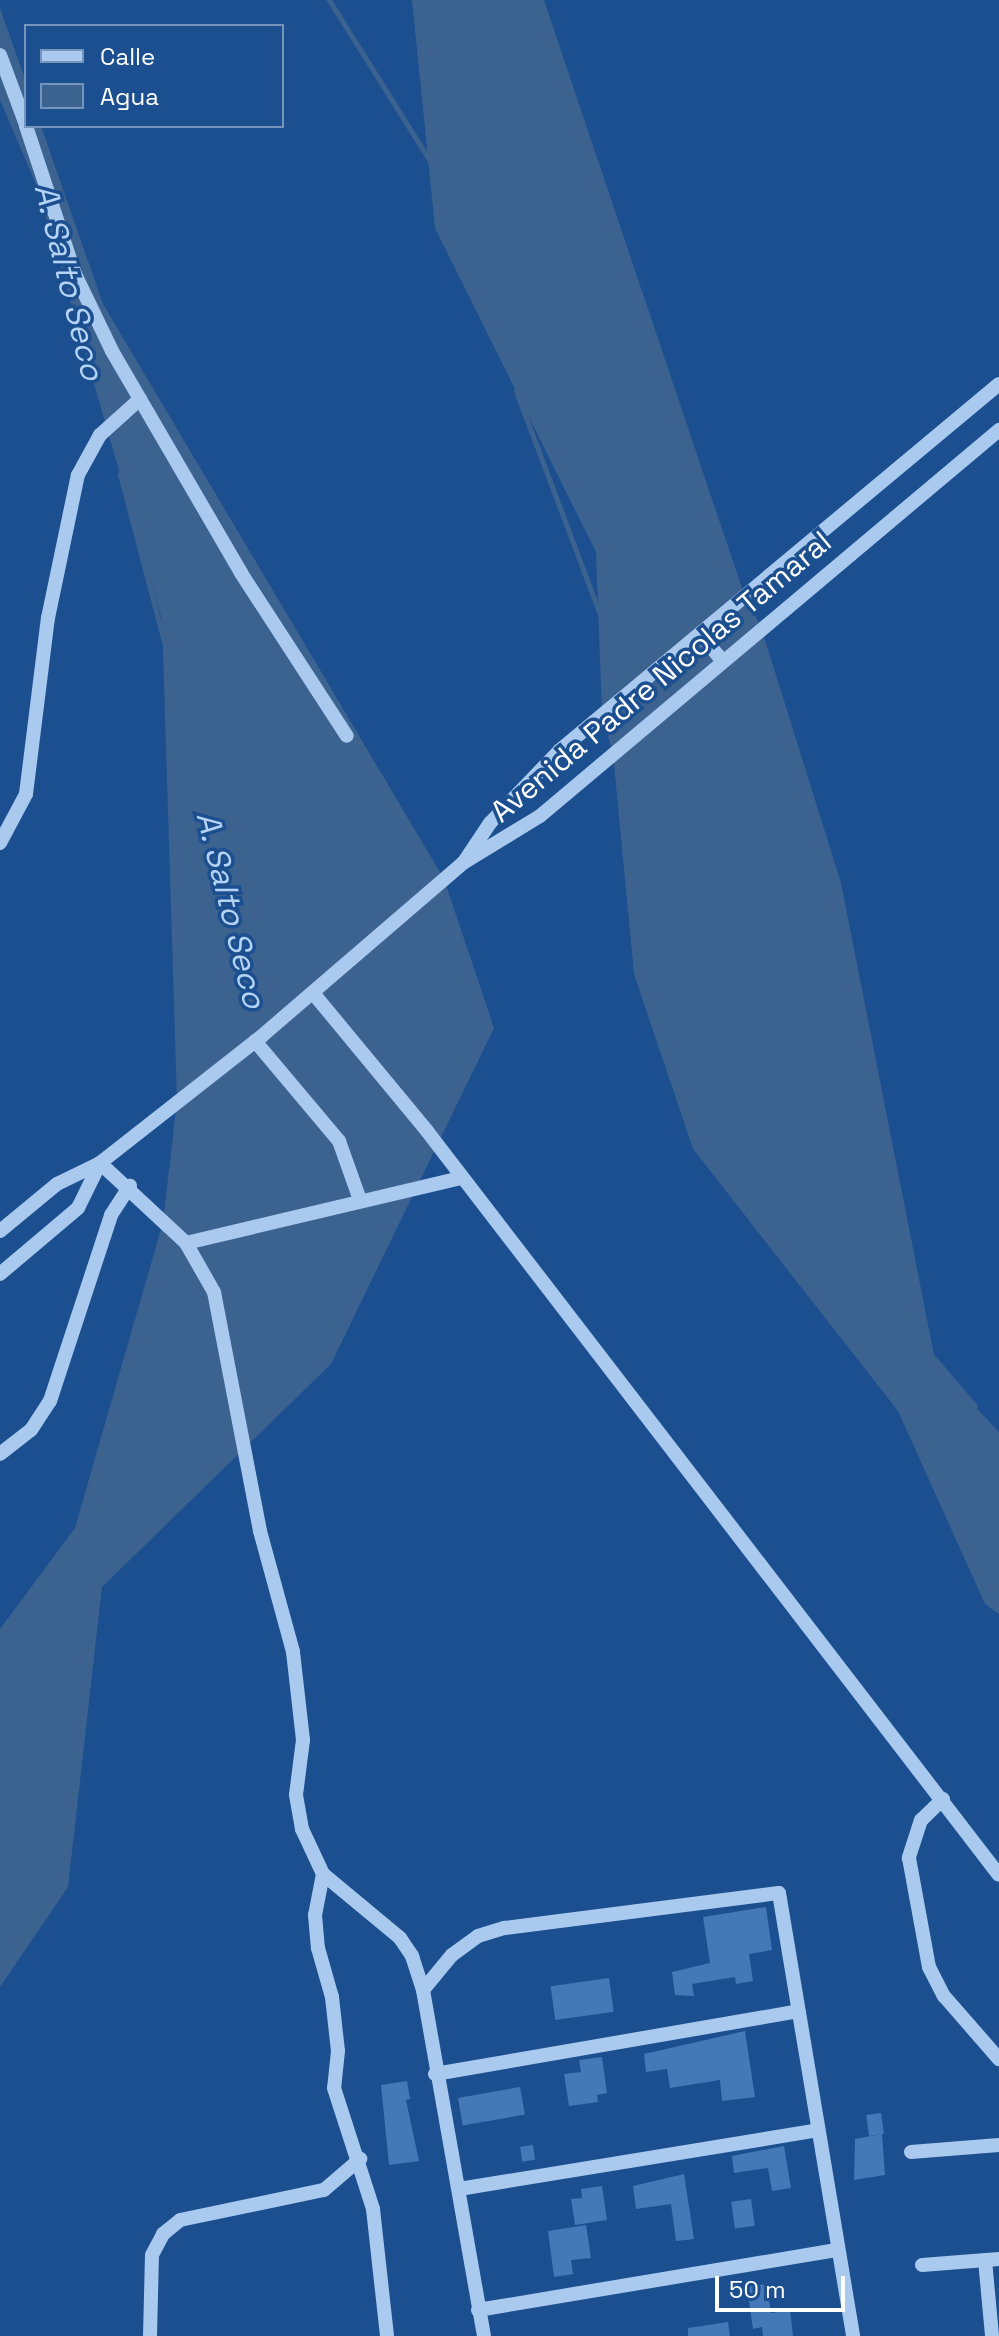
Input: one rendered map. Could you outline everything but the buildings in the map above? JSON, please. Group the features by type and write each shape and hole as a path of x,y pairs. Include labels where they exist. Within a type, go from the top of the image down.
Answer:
{"street":[{"path":"0,55 24,120"},
{"path":"27,128 75,274 140,399 241,573 347,736"},
{"name":"Avenida Padre Nicolas Tamaral","path":"463,863 520,787 999,384"},
{"path":"0,843 26,794 48,618 74,488 100,435 140,399"},
{"name":"Avenida Padre Nicolas Tamaral","path":"463,863 522,830 999,430"},
{"path":"700,634 722,660"},
{"path":"0,1231 57,1184 100,1163 255,1041 463,863"},
{"path":"313,993 462,1178 999,1875"},
{"path":"255,1041 326,1121 351,1164 360,1200"},
{"path":"100,1163 130,1186 186,1243 214,1292 260,1531 286,1610 303,1740 296,1795 302,1829 323,1874 400,1938 412,1956 423,1990 435,2074 459,2189 484,2336"},
{"path":"0,1274 78,1208 100,1163"},
{"path":"186,1243 462,1178"},
{"path":"0,1454 31,1430 50,1401 111,1215 130,1186"},
{"path":"943,1799 921,1820 909,1858 929,1967 944,1996 999,2059"},
{"path":"323,1874 315,1915 318,1948 332,1997 338,2051 334,2088 360,2159 373,2209 386,2330 398,2336"},
{"path":"423,1990 452,1955 478,1936 505,1928 779,1893 853,2336"},
{"path":"435,2074 799,2011"},
{"path":"459,2189 818,2130"},
{"path":"911,2152 999,2145"},
{"path":"150,2336 152,2255 180,2220 324,2190 360,2159"},
{"path":"478,2310 838,2250"},
{"path":"922,2265 992,2260 992,2336"}],"water":[{"path":"412,0 544,0 745,597 761,627 841,883 936,1365 999,1432 999,1614 985,1604 898,1411 693,1149 634,974 613,754 602,714 596,552 435,228"},
{"path":"0,8 24,76 24,128 42,128 103,304 444,879 494,1028 331,1364 102,1587 68,1887 0,1987 0,1629 75,1528 163,1222 177,1101 162,620 38,189 0,100"}],"waterway":[{"path":"329,0 430,161"},
{"path":"516,391 600,614"},
{"name":"A. Salto Seco","path":"120,474 164,642"},
{"path":"932,1356 975,1406"}]}
